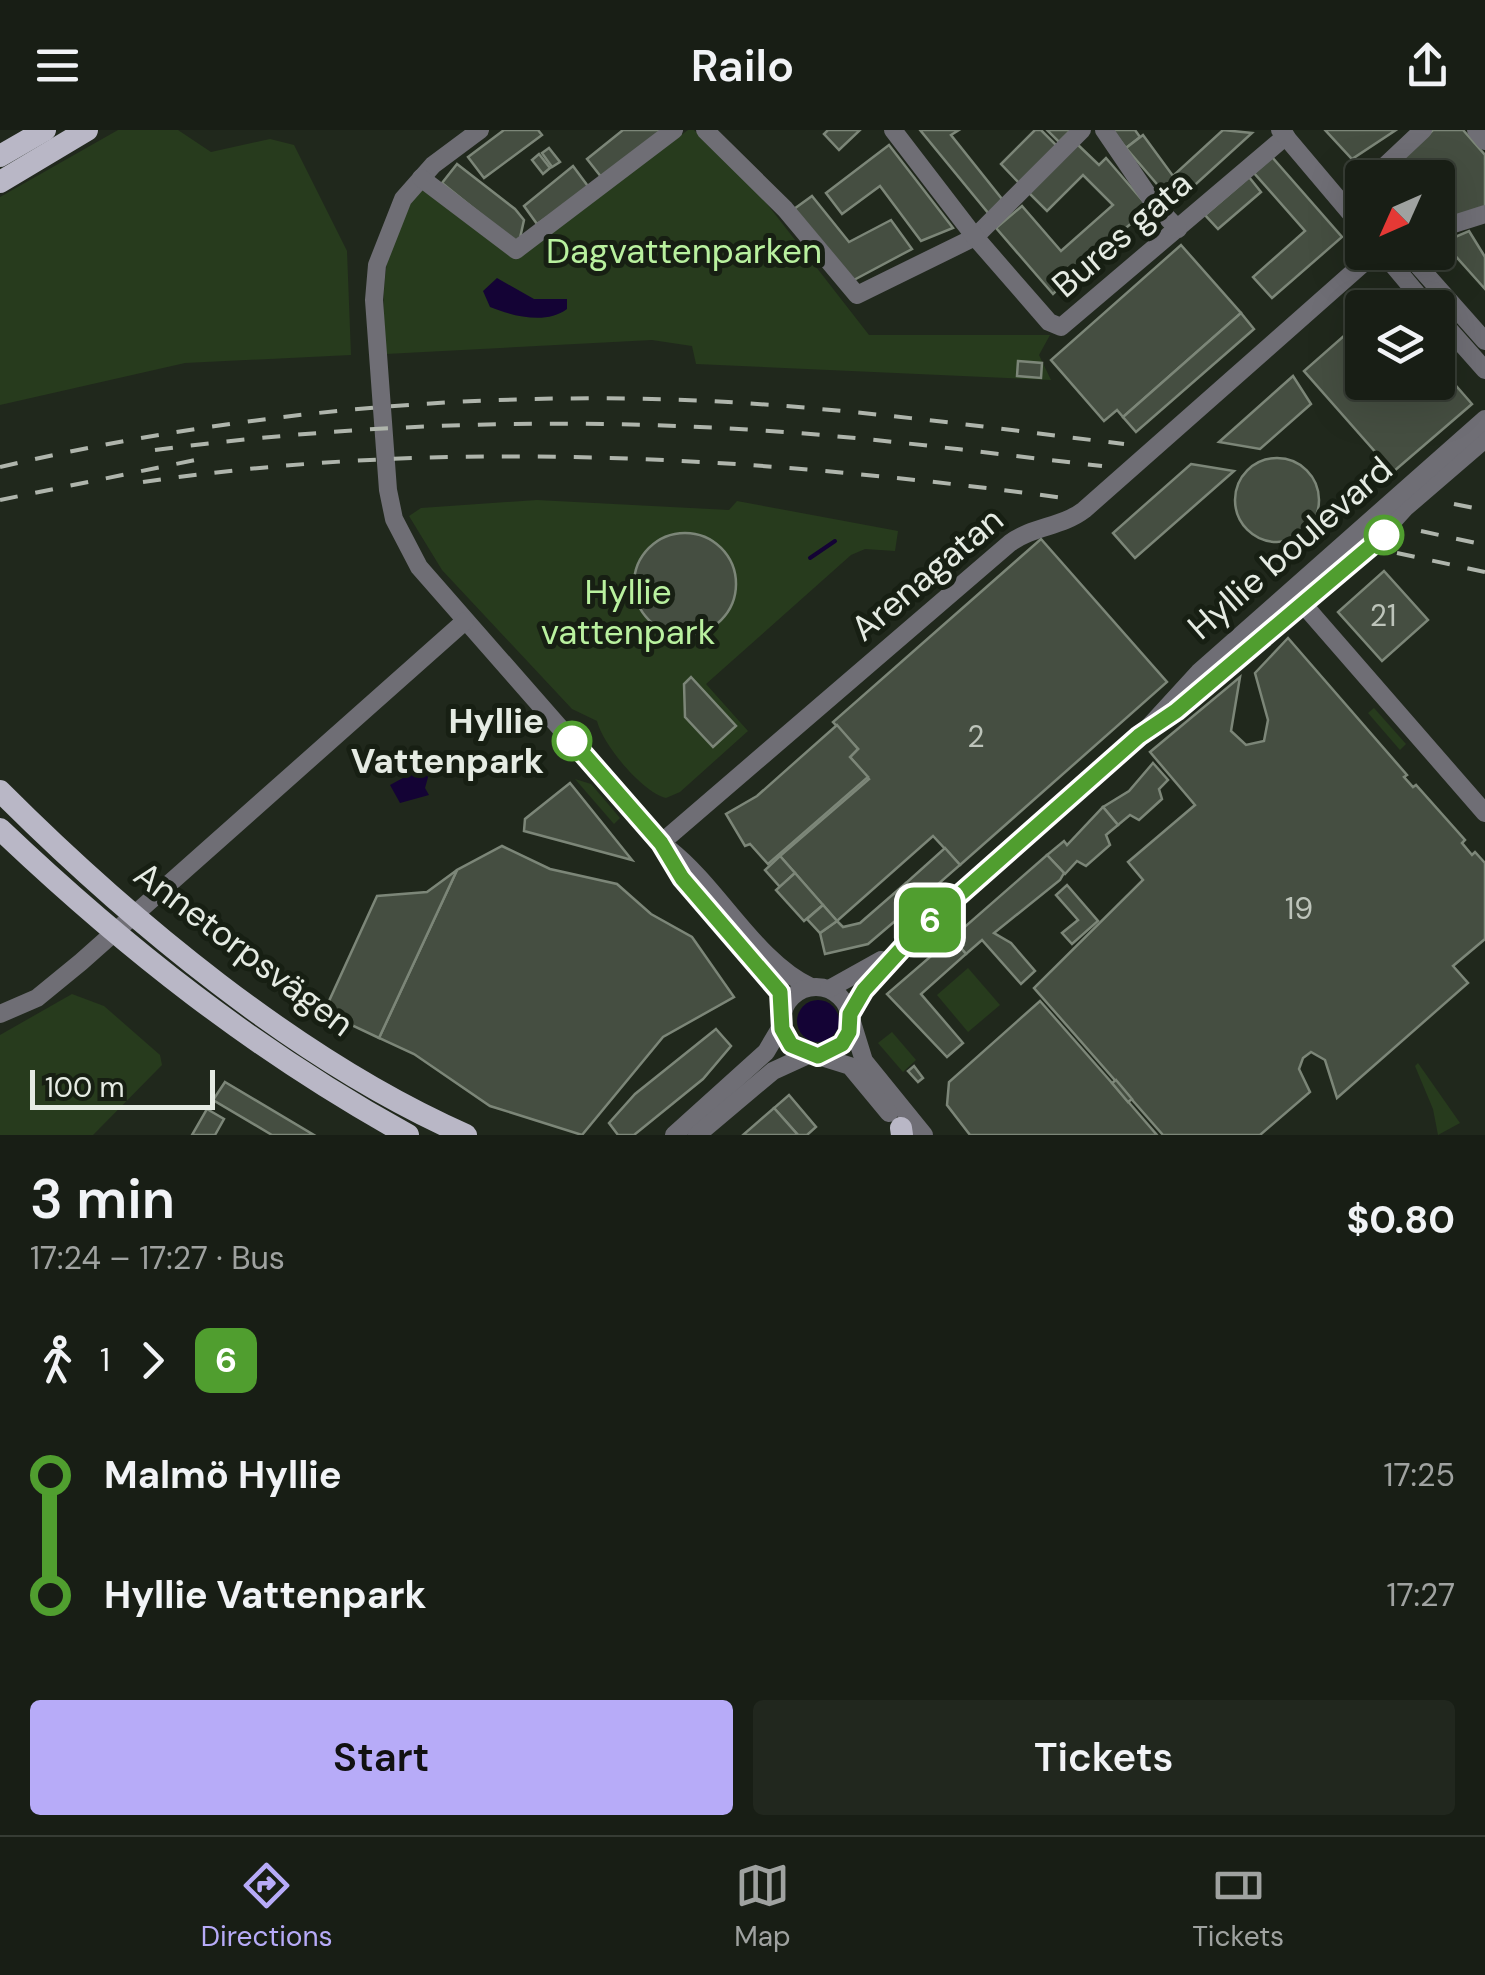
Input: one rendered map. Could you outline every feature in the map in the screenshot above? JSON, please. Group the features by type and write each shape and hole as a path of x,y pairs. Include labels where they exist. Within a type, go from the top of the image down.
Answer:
{"main road":[{"path":"0,156 45,130"},
{"path":"0,182 87,130"},
{"name":"Annetorpsvägen","path":"0,788 33,824 161,937 268,1018 466,1135"},
{"name":"Annetorpsvägen","path":"0,829 103,926 189,994 262,1048 408,1135"}],"street":[{"path":"480,130 421,178 392,220 377,264 376,350 394,519 418,567 661,843 682,878 780,992 791,1045 850,1066 908,1133"},
{"path":"421,178 516,250 674,130"},
{"path":"705,130 785,209 859,305 975,237 1082,130"},
{"name":"Bures gata","path":"893,130 975,237 1049,322 1061,326 1178,230 1285,132"},
{"path":"1104,130 1155,205 1178,230"},
{"path":"1391,160 1423,130"},
{"path":"1476,130 1485,141"},
{"path":"1285,132 1345,185"},
{"path":"1285,132 1345,206"},
{"path":"1455,224 1485,214"},
{"name":"Arenagatan","path":"661,843 1010,542 1040,526 1072,520 1358,270"},
{"path":"1395,270 1413,290"},
{"path":"1422,270 1485,341"},
{"path":"1455,336 1485,370"},
{"name":"Hyllie boulevard","path":"820,988 869,969 915,934 1144,732 1164,721 1276,622 1485,419"},
{"name":"Hyllie boulevard","path":"1298,599 1485,440"},
{"path":"1298,599 1485,813"},
{"path":"0,1014 37,998 81,962 465,621"},
{"path":"661,843 693,867 786,973 844,1000 864,1062 908,1133"},
{"name":"Hyllie boulevard","path":"850,1016 864,990 915,934"},
{"path":"674,1135 766,1052 794,995 820,988"},
{"path":"697,1135 772,1071 842,1044 850,1016"}],"green space":[{"path":"118,130 178,130 211,152 270,139 294,145 347,251 351,355 185,363 0,405 0,197"},
{"name":"Dagvattenparken","path":"688,130 694,130 764,200 869,335 1050,335 1039,355 1051,380 696,364 692,346 652,340 386,354 386,266 398,225 423,187 515,259"},
{"name":"Hyllie vattenpark","path":"537,500 729,510 737,501 898,531 895,551 865,549 851,555 706,684 748,731 680,792 666,798 635,777 607,742 597,721 572,709 442,570 409,516 421,508"},
{"path":"1374,708 1406,744 1400,750 1368,713"},
{"path":"575,779 591,784 620,818 614,824"},
{"path":"968,968 1000,1005 968,1032 937,995"},
{"path":"72,994 104,1006 160,1055 162,1065 93,1135 0,1135 0,1035"},
{"path":"892,1032 916,1060 903,1072 878,1043"},
{"path":"1418,1063 1460,1123 1438,1135 1433,1109 1415,1066"}],"shaded area":[{"path":"497,278 534,299 567,299 567,309 539,318 490,307 483,291"},
{"path":"425,766 431,767 425,788 429,795 400,803 390,785"},
{"path":"818,1000 833,1006 839,1021 833,1036 818,1042 803,1036 797,1021 803,1006"}],"building":[{"path":"504,130 538,130 542,135 484,178 468,157"},
{"path":"623,130 664,130 602,178 587,159"},
{"path":"828,130 860,130 839,150 824,134"},
{"path":"920,130 959,130 951,135 1002,199 989,214"},
{"path":"1035,130 1041,130 1057,146 1019,183 1001,164"},
{"path":"1047,130 1071,130 1059,142"},
{"path":"1112,130 1135,130 1140,137 1126,148"},
{"path":"1223,130 1252,133 1174,204 1126,148 1143,135 1173,176"},
{"path":"1325,130 1396,130 1352,159"},
{"path":"1433,130 1463,130 1485,155 1485,207 1455,217 1455,160 1400,160"},
{"path":"1076,143 1099,165 1106,158 1149,208 1076,271 1084,281 1064,298 1057,290 1053,294 996,228 1022,206 1061,251 1113,205 1083,175 1047,211 1028,192"},
{"path":"889,145 953,228 921,241 880,186 842,214 826,193"},
{"path":"549,148 560,162 552,167 542,153"},
{"path":"539,154 550,168 543,174 532,160"},
{"path":"1272,157 1342,237 1272,298 1253,277 1305,231 1254,173"},
{"path":"457,164 524,220 520,238 515,242 442,183"},
{"path":"573,166 590,189 537,224 524,206"},
{"path":"1249,177 1261,192 1218,229 1205,215"},
{"path":"812,196 849,242 891,220 912,249 852,281 794,209"},
{"path":"1469,231 1485,257 1485,289 1455,255 1455,237"},
{"path":"1181,245 1241,313 1123,417 1117,410 1104,421 1051,360"},
{"path":"1241,313 1254,329 1136,432 1123,417"},
{"path":"1345,335 1345,400 1455,400 1455,385 1472,404 1393,472 1304,371"},
{"path":"1018,361 1042,363 1041,378 1017,376"},
{"path":"1293,376 1311,404 1260,449 1219,442"},
{"path":"1277,458 1293,461 1307,470 1316,484 1316,516 1307,530 1293,539 1277,542 1261,539 1247,530 1238,516 1235,500 1238,484 1247,470 1261,461"},
{"path":"1191,464 1234,471 1135,558 1113,533"},
{"path":"685,533 704,537 721,548 732,565 736,584 732,603 721,620 704,631 685,635 666,631 649,620 638,603 634,584 638,565 649,548 666,537"},
{"path":"1041,539 1167,682 960,865 933,836 837,921 780,856 869,779 850,757 858,749 833,722"},
{"path":"1384,571 1428,620 1382,661 1338,612"},
{"path":"1288,638 1407,775 1404,777 1413,787 1416,785 1465,840 1462,843 1472,855 1475,852 1485,863 1485,939 1453,966 1468,983 1337,1098 1325,1060 1311,1052 1303,1058 1299,1069 1310,1092 1260,1135 1163,1135 1034,988 1143,880 1128,862 1195,805 1150,752 1240,677 1231,731 1246,745 1264,741 1268,720 1255,673"},
{"path":"691,677 736,726 713,747 685,717 684,684"},
{"path":"837,725 858,749 850,757 868,777 768,864 750,844 745,846 726,814 757,796"},
{"path":"1153,763 1168,780 1159,789 1162,799 1139,820 1130,815 1118,825 1103,807 1129,791"},
{"path":"570,783 632,860 524,831 525,819"},
{"path":"1103,807 1118,825 1106,835 1110,845 1086,866 1077,861 1065,874 1047,855 1064,841 1067,845"},
{"path":"502,846 550,869 617,884 651,914 692,937 734,997 663,1037 582,1135 490,1106 414,1054 379,1038 457,870"},
{"path":"945,848 960,865 921,899 906,883"},
{"path":"1047,855 1064,873 1060,880 994,933 1011,943 1035,971 1021,984 982,940 966,954 952,938"},
{"path":"780,856 795,873 780,887 765,870"},
{"path":"457,870 379,1038 324,1012 377,896 427,892"},
{"path":"795,873 823,905 804,921 776,890"},
{"path":"906,883 921,899 868,944 825,954 820,933 837,921 843,927 860,923"},
{"path":"1067,885 1098,921 1072,944 1062,933 1078,920 1056,895"},
{"path":"823,905 837,921 820,933 807,919"},
{"path":"952,938 966,954 921,994 963,1043 947,1057 887,994"},
{"path":"1040,1001 1157,1135 970,1135 947,1105 949,1082"},
{"path":"716,1029 731,1046 703,1079 634,1135 618,1135 609,1123 635,1094"},
{"path":"914,1066 923,1078 918,1082 908,1071"},
{"path":"1116,1080 1132,1099 1128,1102 1112,1083"},
{"path":"225,1082 314,1135 272,1135 213,1100"},
{"path":"789,1095 816,1127 807,1135 798,1135 774,1108"},
{"path":"774,1108 798,1135 743,1135"},
{"path":"207,1109 224,1119 215,1135 192,1135"}],"waterway":[{"path":"810,558 835,541"}],"railway":[{"path":"0,467 87,448 263,419 530,399 619,398 813,408 1124,444"},
{"path":"155,450 379,429 604,424 798,433 1102,466"},
{"path":"143,482 258,468 489,456 719,463 1064,498"},
{"path":"0,500 210,457"},
{"path":"1454,504 1485,510"},
{"path":"1421,531 1485,545"},
{"path":"1397,553 1485,572"}],"bus line":[{"name":"6","path":"572,741 661,843 682,878 780,992 782,1029 791,1045 818,1056 842,1044 849,1032 850,1014 864,990 940,910 1139,736 1164,721 1276,622 1303,605 1384,535"}],"place":[{"name":"Hyllie Vattenpark","path":"572,741"}]}
